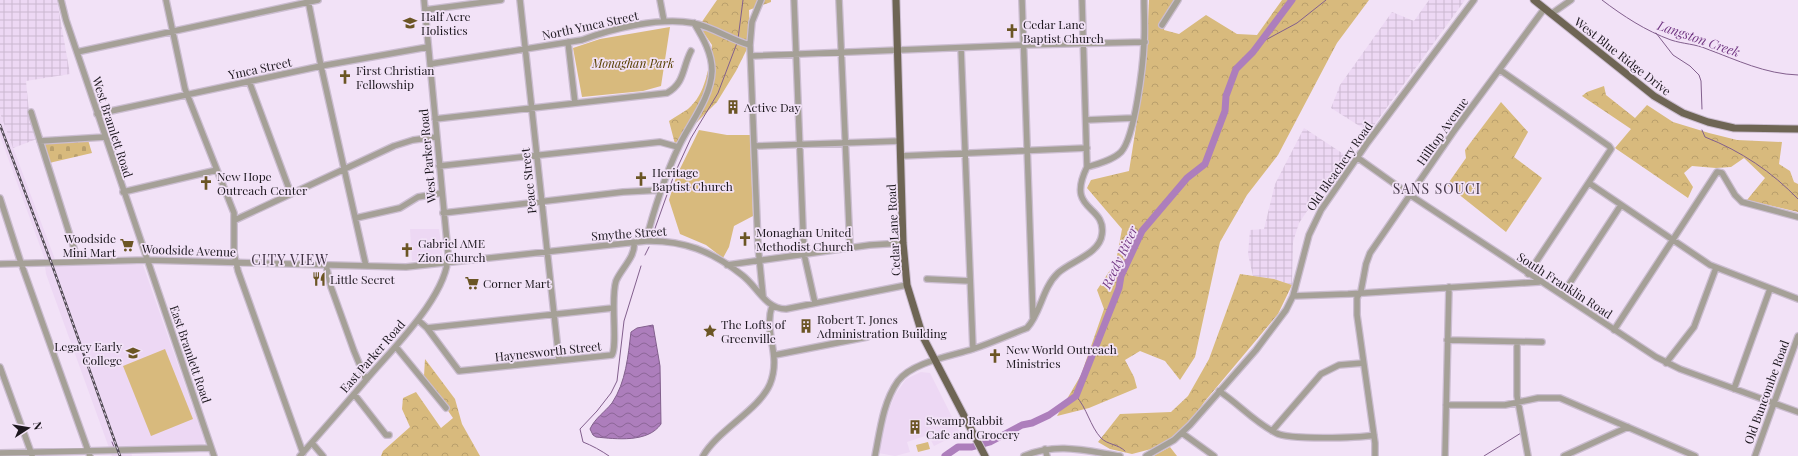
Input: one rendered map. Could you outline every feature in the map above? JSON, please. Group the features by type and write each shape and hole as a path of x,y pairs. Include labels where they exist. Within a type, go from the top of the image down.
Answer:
{"main road":[{"name":"Cedar Lane Road","path":"896,0 903,243 907,285 919,325 935,360 985,456"},
{"name":"West Blue Ridge Drive","path":"1534,0 1654,96 1683,113 1708,122 1734,128 1798,129"}],"street":[{"name":"West Bramlett Road","path":"61,0 97,114 146,260"},
{"path":"166,0 187,95 232,205 235,220 234,253 236,263 301,454"},
{"path":"77,52 318,0"},
{"name":"West Parker Road","path":"424,0 441,193 449,262"},
{"path":"425,10 501,0"},
{"name":"Peace Street","path":"520,0 559,360"},
{"path":"660,0 664,21"},
{"path":"761,0 752,22 750,45 759,259 763,297"},
{"path":"794,0 804,254 815,303"},
{"path":"839,0 850,248"},
{"path":"1022,0 1033,318"},
{"path":"875,456 887,403 897,381 910,371 935,360 973,349 1027,328 1031,324 1048,286 1054,277 1094,250 1101,239 1103,230 1101,222 1085,203 1080,192 1081,181 1087,167 1082,0"},
{"path":"1087,167 1112,158 1121,152 1127,142 1133,118 1144,42 1144,0"},
{"path":"1162,25 1178,0"},
{"name":"Old Bleachery Road","path":"1146,456 1164,447 1182,433 1269,334 1286,310 1293,296 1306,245 1314,222 1358,158 1474,0"},
{"path":"1551,14 1571,0"},
{"path":"308,1 366,266"},
{"name":"Hilltop Avenue","path":"1375,456 1374,435 1357,315 1357,298 1370,253 1454,131 1544,9"},
{"name":"North Ymca Street","path":"430,64 582,40 600,33 664,21 694,23 750,45"},
{"path":"646,241 662,190 678,147 705,96 711,77 708,49 694,23"},
{"path":"568,42 575,103"},
{"path":"751,56 1023,45 1144,42"},
{"name":"Ymca Street","path":"97,114 321,66 428,47"},
{"path":"961,48 973,349"},
{"path":"435,119 667,93 676,88 681,80 691,52"},
{"path":"1500,70 1610,147 1610,151 1528,274"},
{"path":"249,81 291,194"},
{"path":"31,112 78,261"},
{"path":"1086,120 1133,118"},
{"path":"235,220 401,143 436,136"},
{"path":"40,141 105,137"},
{"path":"754,146 900,141"},
{"path":"439,166 660,142 678,147"},
{"path":"900,156 1087,148"},
{"name":"South Franklin Road","path":"1358,158 1539,282 1562,295 1666,363 1798,412"},
{"path":"123,192 217,170"},
{"path":"1614,330 1715,173 1719,171 1742,202 1798,217"},
{"path":"1589,183 1672,240 1716,268 1798,299"},
{"path":"443,213 662,190"},
{"path":"356,218 400,208 418,197 441,193"},
{"path":"0,198 89,454"},
{"path":"1562,295 1621,205"},
{"name":"Smythe Street","path":"449,262 646,241 667,241 686,244 727,265 744,276 772,306"},
{"name":"Haynesworth Street","path":"418,320 427,328 458,371 612,355 613,308 616,280 634,251 634,243"},
{"path":"727,265 759,259 903,243"},
{"name":"Woodside Avenue","path":"0,264 21,262 146,260 406,267 449,262"},
{"name":"East Bramlett Road","path":"146,260 214,456"},
{"name":"East Parker Road","path":"301,454 418,320 438,286 449,262"},
{"path":"326,265 331,287 366,380"},
{"path":"1666,363 1694,327 1716,268"},
{"path":"927,279 970,282"},
{"path":"1293,296 1539,282"},
{"path":"703,456 710,446 765,393 772,377 775,355 769,323 772,306 786,309 907,285"},
{"path":"1445,456 1449,287"},
{"path":"1734,389 1770,289"},
{"path":"427,328 554,316 613,308"},
{"name":"Old Buncombe Road","path":"1755,456 1798,336"},
{"path":"775,355 867,337"},
{"path":"1447,340 1542,342"},
{"path":"1517,342 1518,403 1528,456"},
{"path":"396,347 446,408"},
{"path":"1272,431 1321,374 1339,366 1363,363"},
{"path":"0,367 32,454"},
{"path":"1219,391 1272,431 1286,436 1355,438 1374,435"},
{"path":"354,394 386,435 390,435"},
{"path":"1446,405 1505,405 1538,398 1560,398 1695,456"},
{"path":"1564,456 1628,427"},
{"path":"1182,433 1214,456"},
{"path":"312,443 323,456"},
{"path":"1024,456 1045,449 1060,447 1120,456"},
{"path":"0,453 89,454 211,448"},
{"path":"1045,449 1047,456"}],"shaded area":[{"path":"0,0 57,0 70,74 26,81 29,112 37,139 13,148 0,113"},
{"path":"1429,0 1465,0 1369,132 1331,108 1340,85 1392,12 1414,21"},
{"name":"Legacy Early College","path":"0,113 56,262 93,261 143,265 205,442 201,447 130,447 132,456 112,456 46,274 44,257 0,136"},
{"path":"1304,128 1345,155 1299,223 1293,242 1292,285 1274,279 1253,276 1248,254 1250,230 1264,229 1275,184"},
{"path":"410,229 439,229 443,258 412,261"},
{"path":"921,372 930,373 962,437 952,437 934,446 928,435 907,442 910,452 895,456 878,453 887,415 895,395 906,379"}],"green space":[{"path":"717,0 771,0 771,2 749,10 750,43 736,71 717,102 675,144 669,121 688,109 699,96 703,88 708,71 712,45 699,26"},
{"path":"1149,0 1175,0 1167,10 1164,30 1179,34 1206,15 1237,34 1257,35 1282,0 1369,0 1337,43 1278,155 1247,195 1220,242 1195,357 1180,380 1165,361 1140,351 1125,360 1134,377 1137,388 1089,408 1057,416 1081,375 1104,309 1097,290 1116,261 1122,229 1087,188 1091,180 1129,171 1146,64"},
{"name":"Monaghan Park","path":"670,27 661,86 643,91 582,97 573,48 600,39"},
{"path":"1604,86 1606,95 1635,118 1647,105 1673,122 1709,133 1737,140 1782,142 1779,164 1790,171 1794,182 1798,184 1798,212 1747,200 1765,178 1744,158 1731,167 1716,168 1692,166 1684,173 1693,187 1688,198 1615,148 1631,129 1582,96 1587,92"},
{"path":"1501,102 1528,132 1514,157 1542,178 1506,232 1447,185 1466,158 1465,150"},
{"path":"699,130 727,135 750,135 753,216 734,226 729,247 723,258 706,245 680,234 669,200 676,177"},
{"path":"88,140 92,153 49,163 43,143"},
{"path":"1240,274 1274,279 1292,285 1278,314 1205,401 1182,433 1155,448 1132,454 1110,449 1098,442 1120,414 1171,412 1188,396 1209,359"},
{"path":"165,349 193,419 151,436 123,366"},
{"path":"425,359 455,399 462,424 480,456 381,456 383,451 410,427 402,409 403,398 416,392 441,428 453,418 424,376"},
{"path":"928,442 930,449 918,452 916,445"},
{"path":"1170,447 1177,456 1154,456 1155,455"}],"water":[{"path":"653,325 660,366 661,424 655,430 640,437 622,439 596,437 590,429 597,418 612,403 617,395 626,369 631,332 637,328"}],"waterway":[{"path":"738,39 743,0"},
{"name":"Reedy River","path":"945,456 958,447 972,447 990,442 1022,425 1032,423 1049,415 1076,396 1119,288 1121,276 1142,231 1187,178 1205,164 1225,111 1226,96 1236,69 1253,52 1292,0"},
{"name":"Langston Creek","path":"1260,43 1297,23 1326,0"},
{"name":"Langston Creek","path":"1602,0 1635,23 1671,40 1703,47 1740,62 1763,69 1798,75"},
{"path":"1656,33 1673,55 1690,66 1699,75 1701,81 1702,109"},
{"path":"653,234 674,175 691,138 718,93 737,43"},
{"path":"1702,130 1705,137 1731,149 1767,171 1798,199"},
{"path":"645,255 649,247"},
{"path":"609,456 583,442 580,429 611,393 617,381 624,321 641,266"},
{"path":"1076,396 1101,438 1125,451"},
{"path":"1484,456 1521,433"},
{"path":"112,442 114,447"}],"railway":[{"path":"0,125 51,262 120,456"}],"place":[{"name":"Half Acre Holistics","path":"410,23"},
{"name":"Cedar Lane Baptist Church","path":"1012,31"},
{"name":"First Christian Fellowship","path":"345,77"},
{"name":"Active Day","path":"733,107"},
{"name":"Heritage Baptist Church","path":"641,179"},
{"name":"New Hope Outreach Center","path":"206,183"},
{"name":"Monaghan United Methodist Church","path":"745,239"},
{"name":"Woodside Mini Mart","path":"127,245"},
{"name":"Gabriel AME Zion Church","path":"407,250"},
{"name":"Little Secret","path":"319,279"},
{"name":"Corner Mart","path":"472,283"},
{"name":"Robert T. Jones Administration Building","path":"806,326"},
{"name":"The Lofts of Greenville","path":"710,331"},
{"name":"Legacy Early College","path":"133,353"},
{"name":"New World Outreach Ministries","path":"995,356"},
{"name":"Swamp Rabbit Cafe and Grocery","path":"915,427"}],"district":[{"name":"SANS SOUCI","path":"1437,188"},
{"name":"CITY VIEW","path":"290,259"}]}
